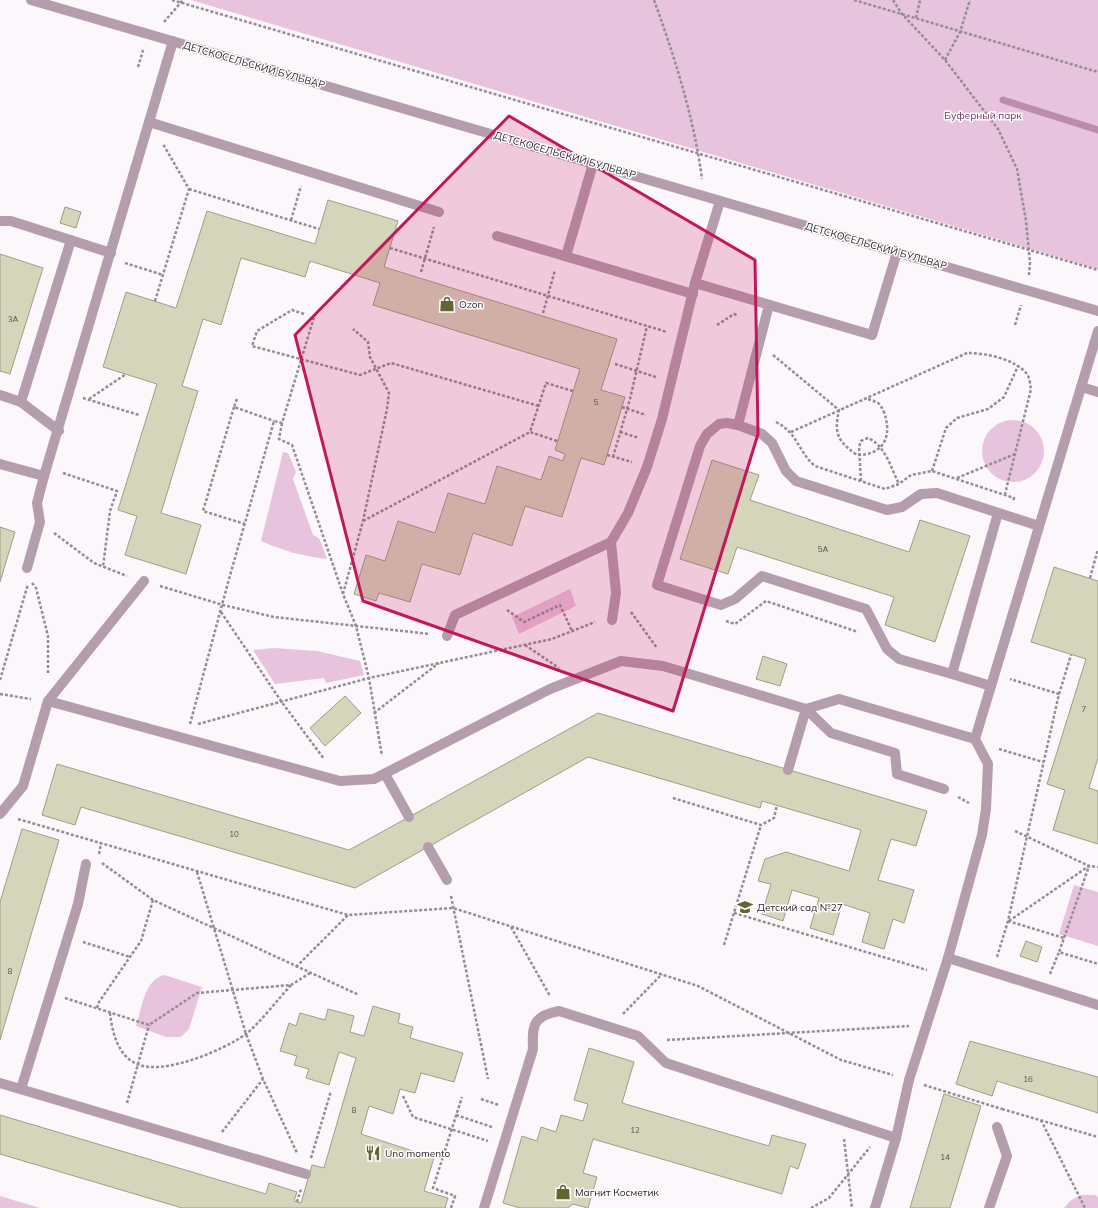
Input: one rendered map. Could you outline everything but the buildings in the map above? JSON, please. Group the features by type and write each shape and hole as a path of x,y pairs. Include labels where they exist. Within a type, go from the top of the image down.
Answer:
{"street":[{"name":"ДЕТСКОСЕЛЬСКИЙ БУЛЬВАР","path":"31,0 1098,311"},
{"path":"27,568 40,522 37,503 173,41"},
{"path":"149,122 439,212"},
{"path":"563,255 594,164"},
{"path":"447,636 455,615 611,542 628,513 647,467 672,382 695,283 720,201"},
{"path":"0,221 11,221 71,240 110,255"},
{"path":"497,236 693,294"},
{"path":"21,402 71,240"},
{"path":"695,283 872,335 897,252"},
{"path":"738,425 769,305"},
{"path":"876,1208 896,1138 909,1080 943,975 982,835 986,810 988,764 975,739 1098,331"},
{"path":"1081,387 1098,392"},
{"path":"0,395 21,402 59,431"},
{"path":"991,686 899,659 887,649 866,609 762,576 735,599 721,605 657,585 700,446 707,434 719,424 727,423 738,425 762,434 772,443 786,471 796,481 887,510 902,507 921,494 937,492 1039,526"},
{"path":"0,464 46,472"},
{"path":"952,674 998,513"},
{"path":"611,542 616,596 612,620"},
{"path":"0,814 23,786 48,701 144,581"},
{"path":"48,701 340,781 374,779 574,678 621,662 663,666 806,709 831,732 895,753 897,774 944,789"},
{"path":"806,709 839,699 975,739"},
{"path":"788,770 806,709"},
{"path":"385,774 409,817"},
{"path":"428,847 447,880"},
{"path":"21,1089 78,904 86,864"},
{"path":"948,958 1098,1005"},
{"path":"484,1208 533,1049 532,1030 538,1019 546,1014 559,1011 638,1036 666,1063 896,1138"},
{"path":"0,1083 306,1174"},
{"path":"990,1208 1007,1156 996,1127"}],"path":[{"path":"172,0 183,1 699,154 1098,270"},
{"path":"654,0 670,43 699,154 703,186"},
{"path":"854,0 1098,72"},
{"path":"893,0 902,14 945,60 998,130 1017,169 1030,263"},
{"path":"916,18 920,0"},
{"path":"945,60 960,32 970,0"},
{"path":"158,27 183,1"},
{"path":"138,67 144,46"},
{"path":"149,122 189,189 319,229"},
{"path":"291,220 306,170"},
{"path":"154,301 189,189"},
{"path":"421,272 439,212"},
{"path":"390,248 682,337"},
{"path":"110,255 163,275"},
{"path":"543,313 547,296 563,255"},
{"path":"304,314 292,310 257,331 252,346 360,375 391,363 539,406"},
{"path":"717,325 734,314 765,322"},
{"path":"314,317 282,423 279,439 292,445 343,594 356,626 369,678 385,774"},
{"path":"613,457 627,409 647,326"},
{"path":"343,594 363,521 387,409 389,393 370,357 368,342 353,330"},
{"path":"759,343 839,410"},
{"path":"791,432 967,353 980,353 1018,366 1028,375 1031,389 1005,494"},
{"path":"615,364 672,382"},
{"path":"932,471 946,428 957,418 988,409 1004,396 1018,366"},
{"path":"88,400 126,374"},
{"path":"363,521 530,432 546,382 573,391"},
{"path":"70,394 139,415"},
{"path":"839,410 836,426 837,437 849,450 859,455 865,455 881,447 887,437 888,427 886,415 878,403 866,398"},
{"path":"237,399 203,511 245,524"},
{"path":"622,407 662,420"},
{"path":"234,408 282,423"},
{"path":"770,420 777,422 791,432 799,443 807,460 815,466 885,489 899,484 911,475 932,471 1014,498 1008,516"},
{"path":"274,421 229,579 190,726 369,678 552,639 599,620"},
{"path":"530,432 558,441"},
{"path":"861,481 859,455 861,441 868,438 876,442 881,447 899,484"},
{"path":"956,478 1015,454"},
{"path":"607,455 647,467"},
{"path":"46,472 117,491 110,511 104,567"},
{"path":"40,522 74,549 104,567 223,605 274,617 447,636"},
{"path":"1090,578 1098,549"},
{"path":"0,680 29,580 36,588 48,636 48,701 0,694"},
{"path":"616,596 634,615 656,647 663,666"},
{"path":"490,598 524,622 560,605 572,631"},
{"path":"720,619 735,624 766,601 861,633"},
{"path":"221,612 281,701 340,781"},
{"path":"525,645 574,678"},
{"path":"992,972 1008,921 1043,762 1071,654"},
{"path":"374,713 440,663"},
{"path":"994,674 1060,694"},
{"path":"982,754 996,748 1043,762"},
{"path":"673,798 761,824 774,818 777,805"},
{"path":"0,814 348,915 453,908 698,986 840,1060 1098,1137"},
{"path":"724,945 761,824"},
{"path":"1015,831 1026,838 1089,866 1098,867"},
{"path":"101,843 98,860 152,900 359,995"},
{"path":"1008,921 1089,866"},
{"path":"1043,989 1059,952 1089,866"},
{"path":"197,871 246,1034 263,1079 306,1174"},
{"path":"447,880 488,1079"},
{"path":"97,1008 99,1002 140,940 152,900"},
{"path":"734,913 943,975"},
{"path":"296,966 348,915"},
{"path":"1008,921 1064,938"},
{"path":"511,927 559,1011"},
{"path":"68,938 130,957"},
{"path":"1059,952 1098,964"},
{"path":"110,1013 113,1031 124,1054 138,1064 157,1066 184,1063 215,1052 246,1034 291,985 310,973"},
{"path":"610,1027 662,974"},
{"path":"123,1119 149,1025 197,993 291,985"},
{"path":"51,994 149,1025"},
{"path":"644,1041 916,1025 926,1028"},
{"path":"212,1145 263,1079"},
{"path":"297,1202 331,1091"},
{"path":"403,1096 413,1117 493,1143"},
{"path":"451,1208 455,1196 433,1188 462,1097"},
{"path":"481,1100 496,1104"},
{"path":"996,1127 1002,1109"},
{"path":"456,1115 489,1126"},
{"path":"841,1120 852,1208"},
{"path":"1041,1120 1085,1208"},
{"path":"811,1208 829,1198 881,1133"}],"highlighted area":[{"path":"509,116 755,260 758,434 673,711 363,601 295,335"}],"green space":[{"name":"Буферный парк","path":"191,0 1098,0 1098,269"},
{"path":"1013,420 1025,423 1035,429 1041,439 1044,451 1041,463 1035,473 1025,479 1013,482 1001,479 991,473 985,463 982,451 985,439 991,429 1001,423"},
{"path":"283,452 288,453 296,472 293,479 313,535 319,538 327,559 293,553 261,541"},
{"path":"570,589 576,606 519,634 512,617"},
{"path":"274,648 317,651 360,661 364,675 326,683 324,678 275,684 253,650"},
{"path":"1074,885 1098,892 1098,946 1059,934"},
{"path":"164,975 202,987 189,1029 181,1037 166,1037 136,1026 148,989 157,978"},
{"path":"1081,1195 1095,1195 1098,1197 1098,1208 1064,1208 1070,1201"},
{"path":"0,1196 40,1208 0,1208"}],"waterway":[{"path":"1003,100 1098,130"}],"place":[{"name":"Ozon","path":"447,304"},
{"name":"Детский сад №27","path":"745,907"},
{"name":"Uno momento","path":"373,1153"},
{"name":"Магнит Косметик","path":"563,1192"}]}
